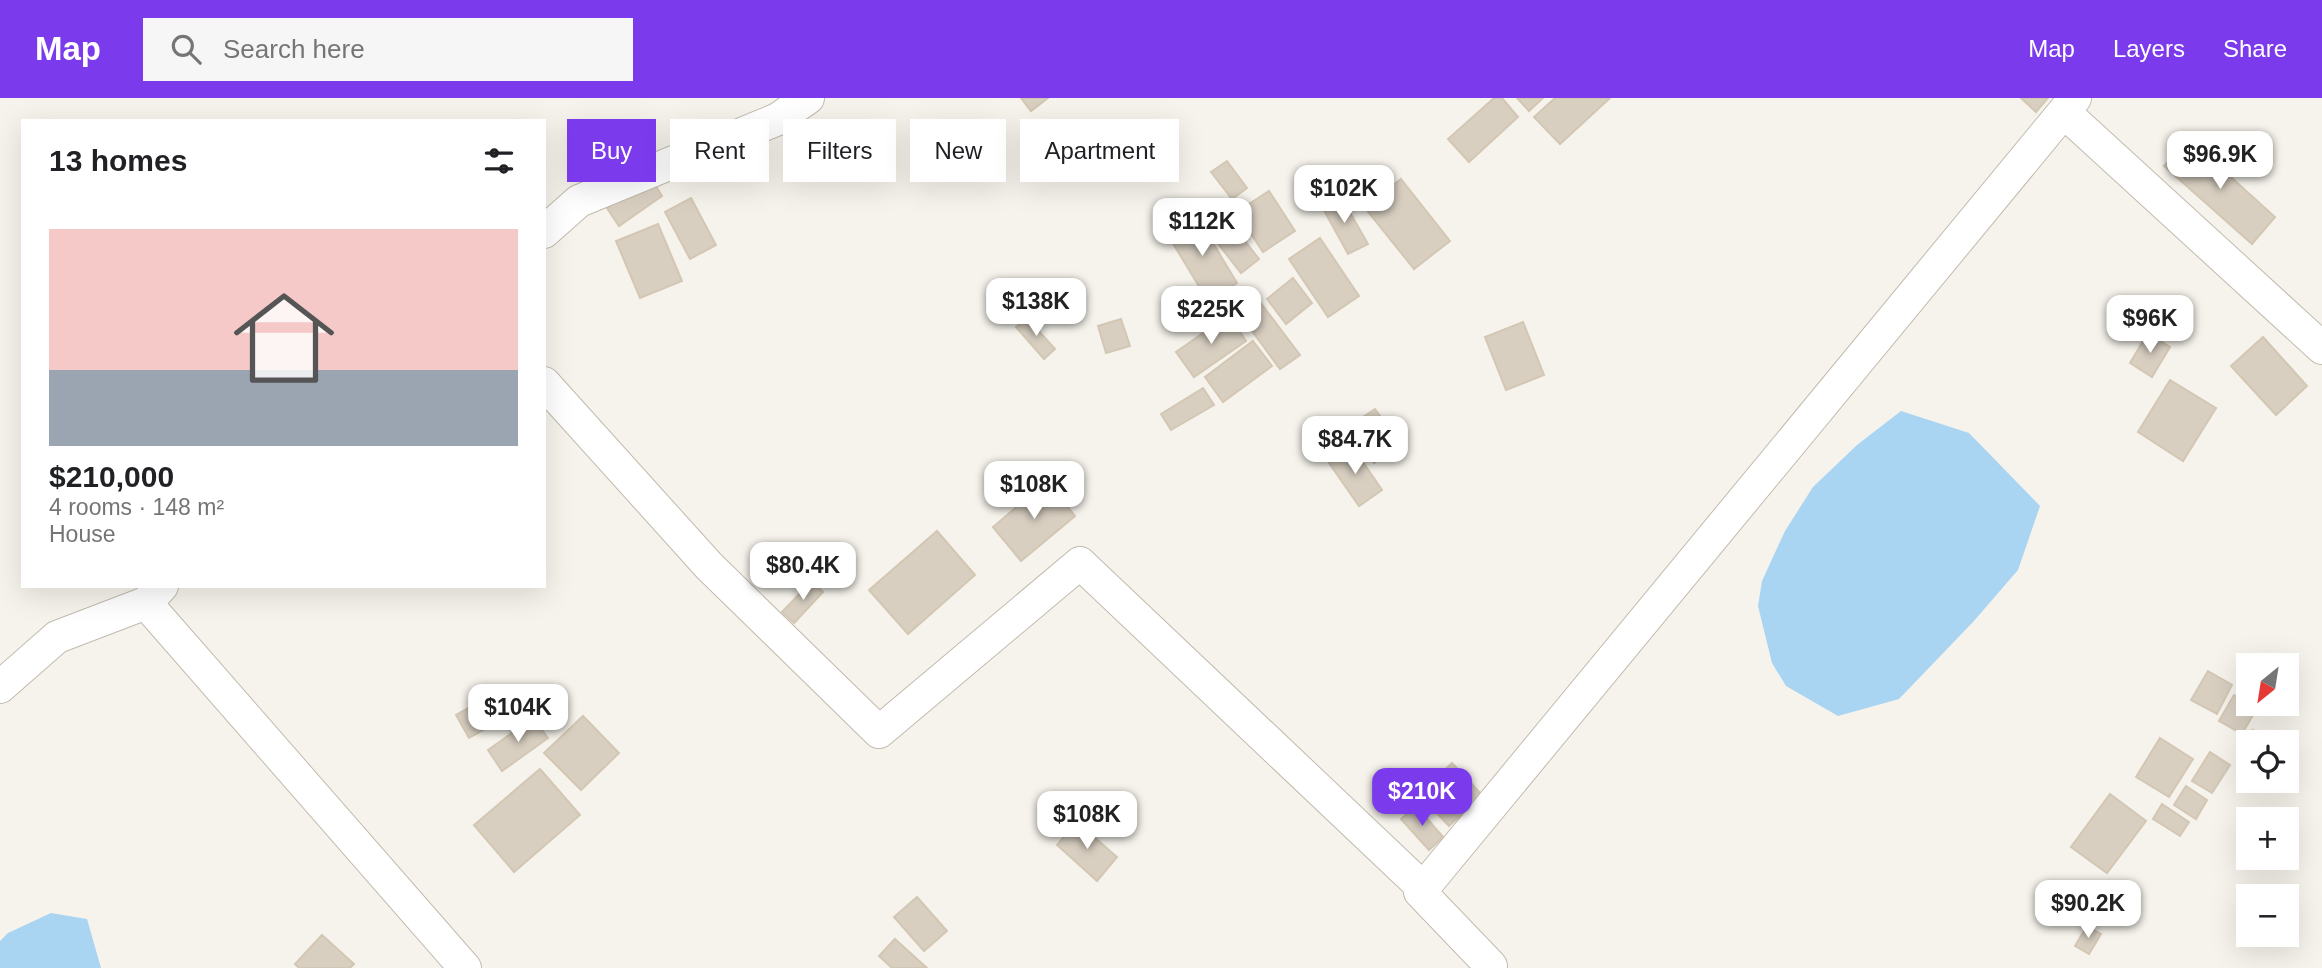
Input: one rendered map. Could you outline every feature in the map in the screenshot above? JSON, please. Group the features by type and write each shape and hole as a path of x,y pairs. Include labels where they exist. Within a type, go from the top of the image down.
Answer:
{"street":[{"path":"546,230 579,201 778,119 808,98"},
{"path":"1492,967 1420,892 2070,105 2322,348"},
{"path":"546,385 709,566 879,732 1080,563 1423,888"},
{"path":"0,687 57,637 154,595 466,968"}],"water":[{"path":"1901,411 1969,433 2040,506 2018,570 1973,622 1899,699 1838,716 1786,686 1772,663 1758,606 1762,581 1785,531 1813,487 1857,445"},
{"path":"51,913 87,919 101,968 0,968 0,941 8,933"}],"building":[{"path":"1021,98 1048,98 1031,111"},
{"path":"1494,98 1502,98 1518,117 1469,162 1448,139"},
{"path":"1517,98 1543,98 1529,111"},
{"path":"1555,98 1610,98 1560,144 1534,117"},
{"path":"2021,98 2048,98 2036,112"},
{"path":"2189,139 2275,217 2252,244 2164,166"},
{"path":"1227,161 1247,188 1232,199 1211,172"},
{"path":"1401,179 1450,241 1414,269 1365,208"},
{"path":"645,182 653,182 662,196 619,226 607,208"},
{"path":"1269,191 1295,231 1263,252 1237,212"},
{"path":"1340,195 1368,244 1348,254 1321,205"},
{"path":"691,198 716,245 690,259 665,212"},
{"path":"1196,215 1237,283 1208,301 1166,232"},
{"path":"658,224 682,281 640,298 616,241"},
{"path":"1234,227 1259,259 1241,273 1216,241"},
{"path":"1320,238 1359,296 1328,317 1289,259"},
{"path":"1293,278 1312,303 1286,324 1267,299"},
{"path":"1254,294 1300,355 1280,369 1235,308"},
{"path":"1229,315 1246,341 1194,377 1176,352"},
{"path":"1027,318 1055,349 1044,359 1016,327"},
{"path":"1121,319 1130,346 1106,353 1098,326"},
{"path":"1523,322 1544,375 1506,390 1485,337"},
{"path":"2148,333 2170,347 2152,377 2130,363"},
{"path":"2263,337 2307,386 2276,415 2231,366"},
{"path":"1253,341 1272,366 1223,402 1205,377"},
{"path":"2170,380 2216,408 2183,461 2138,432"},
{"path":"1203,388 1214,405 1171,430 1161,414"},
{"path":"1375,409 1400,444 1374,463 1348,427"},
{"path":"1352,446 1382,490 1359,506 1329,463"},
{"path":"1047,481 1075,516 1021,561 993,527"},
{"path":"937,531 975,575 908,634 869,590"},
{"path":"812,581 823,592 794,623 782,612"},
{"path":"2208,671 2232,685 2217,714 2191,700"},
{"path":"506,687 519,710 469,738 456,715"},
{"path":"2234,695 2236,716 2252,716 2244,730 2236,731 2219,721"},
{"path":"583,716 619,753 581,790 544,753"},
{"path":"533,718 548,738 502,771 488,750"},
{"path":"2160,738 2193,759 2169,797 2136,777"},
{"path":"2210,752 2230,765 2212,793 2192,781"},
{"path":"1452,763 1482,795 1449,826 1419,794"},
{"path":"540,769 580,815 514,872 474,825"},
{"path":"2186,786 2207,800 2196,819 2174,805"},
{"path":"2110,794 2146,821 2107,873 2071,847"},
{"path":"2162,804 2189,822 2180,836 2153,819"},
{"path":"1416,806 1443,837 1429,850 1401,819"},
{"path":"1077,822 1117,857 1097,881 1057,845"},
{"path":"2111,884 2126,893 2116,909 2102,901"},
{"path":"917,897 947,931 924,951 894,917"},
{"path":"2087,926 2101,934 2089,954 2075,946"},
{"path":"322,935 354,964 350,968 299,968 295,964"},
{"path":"895,939 927,968 892,968 879,956"}]}
